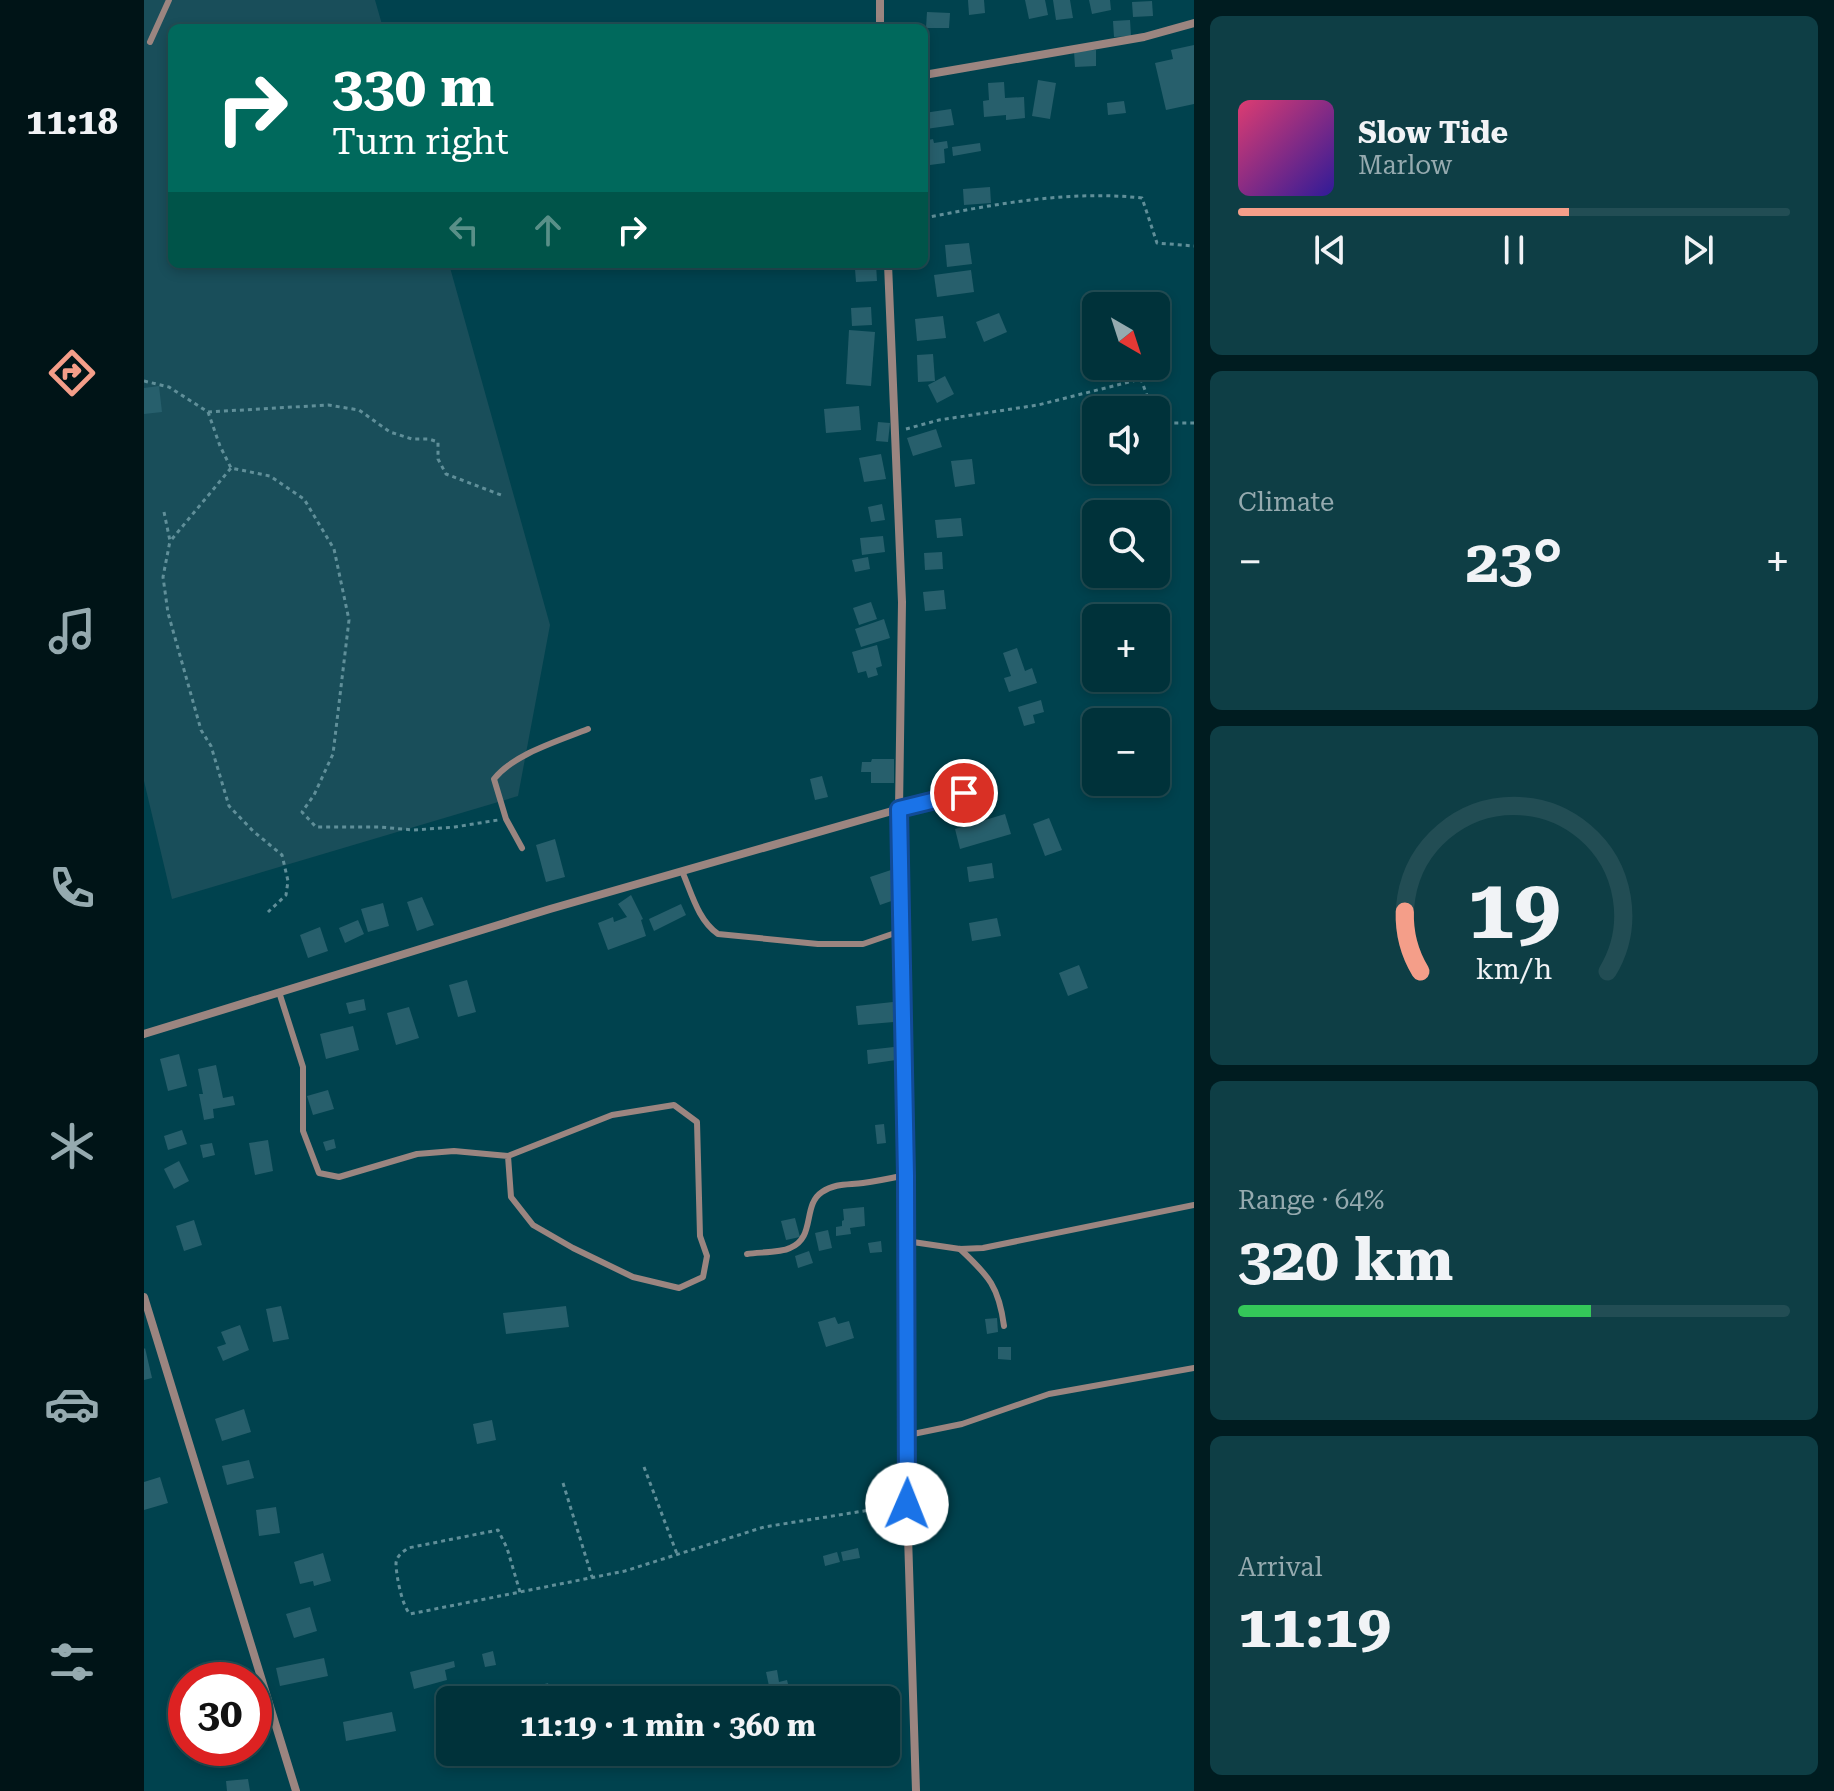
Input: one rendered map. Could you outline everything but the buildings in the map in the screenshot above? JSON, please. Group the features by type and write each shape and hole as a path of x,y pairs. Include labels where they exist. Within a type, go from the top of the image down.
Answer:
{"street":[{"path":"880,0 880,24"},
{"path":"928,74 1144,37 1194,23"},
{"path":"888,268 902,602 899,809 906,1175 907,1504 916,1791"},
{"path":"144,1034 550,909 964,793"},
{"path":"144,1297 296,1791"}],"lane":[{"path":"150,42 167,0"},
{"path":"522,848 506,819 494,779 504,767 588,729"},
{"path":"682,871 701,916 708,927 718,934 818,944 863,944 901,931"},
{"path":"279,992 303,1067 303,1131 319,1173 339,1177 417,1154 454,1151 508,1156 612,1115 674,1105 697,1122 700,1236 707,1256 703,1277 679,1288 633,1277 533,1225 511,1197 508,1156"},
{"path":"747,1254 790,1248 801,1241 809,1225 810,1208 818,1194 833,1186 906,1175"},
{"path":"906,1241 937,1247 983,1248 1194,1205"},
{"path":"960,1249 985,1273 995,1288 1001,1302 1004,1326"},
{"path":"908,1435 962,1424 1049,1394 1194,1368"}],"path":[{"path":"928,217 1016,201 1111,195 1142,198 1157,243 1194,246"},
{"path":"895,432 939,420 1038,405 1141,379 1147,396"},
{"path":"144,381 169,387 208,412 328,405 359,410 390,432 438,442 438,459 446,474 501,495"},
{"path":"208,412 231,468"},
{"path":"1170,423 1194,423"},
{"path":"170,541 231,468"},
{"path":"231,468 270,476 304,499 334,549 349,620 333,754 314,795 302,812 316,827 414,830 506,819"},
{"path":"164,512 170,541 163,577 168,613 201,730 211,746 229,806 282,855 288,881 286,895 268,912"},
{"path":"644,1467 677,1554"},
{"path":"563,1483 592,1577"},
{"path":"520,1592 507,1548 498,1530 408,1548 399,1554 396,1563 403,1607 410,1614 520,1592 592,1577 625,1571 764,1527 907,1504"}],"shaded area":[{"path":"144,0 375,0 382,24 168,24 168,268 450,268 550,625 518,796 172,899 144,781"}],"route":[{"path":"907,1504 906,1175 899,809 964,793"}]}
